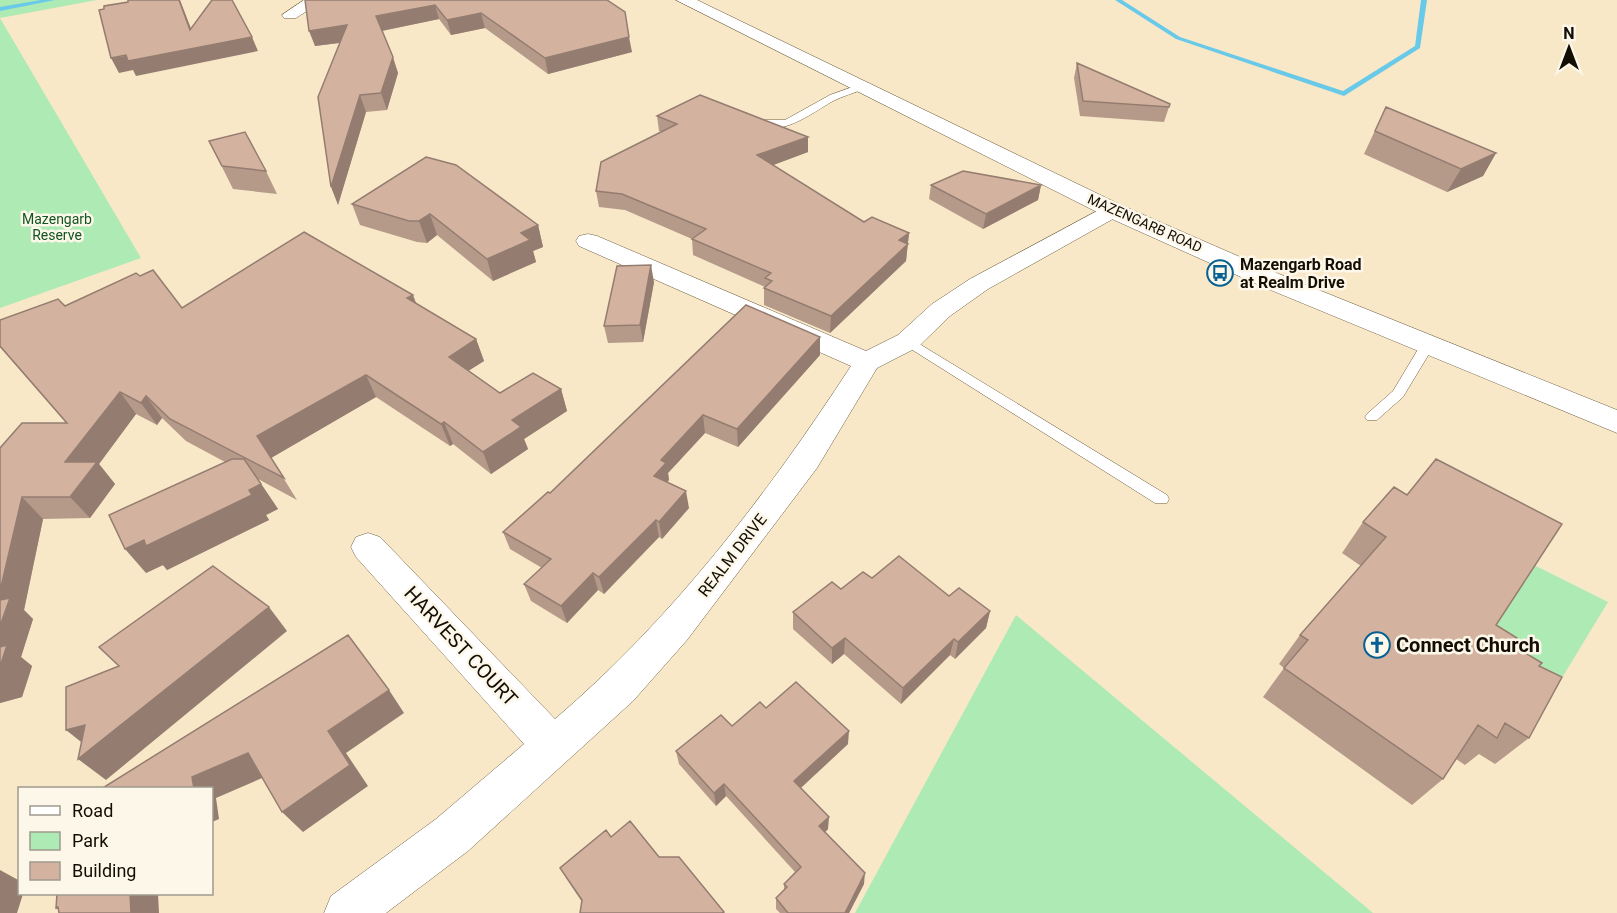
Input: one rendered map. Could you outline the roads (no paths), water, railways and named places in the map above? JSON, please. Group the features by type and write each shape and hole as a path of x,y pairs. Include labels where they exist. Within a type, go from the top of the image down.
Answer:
{"main road":[{"name":"MAZENGARB ROAD","path":"684,0 1112,210 1270,280 1617,422"}],"street":[{"path":"290,15 316,0"},
{"path":"588,242 867,362 908,341 941,310 979,284 1112,210"},
{"name":"REALM DRIVE","path":"348,913 452,835 619,688 674,629 806,460 867,362"},
{"name":"HARVEST COURT","path":"368,547 553,746"}],"lane":[{"path":"760,123 780,124 800,119 827,101 861,87"},
{"path":"908,341 1161,499"},
{"path":"1372,417 1398,394 1428,344"}],"waterway":[{"path":"0,9 52,0"},
{"path":"1118,0 1178,38 1344,94 1418,47 1424,0"}],"place":[{"name":"Mazengarb Road at Realm Drive","path":"1220,273"},
{"name":"Connect Church","path":"1377,645"}],"park label":[{"name":"Mazengarb Reserve","path":"57,228"}]}
